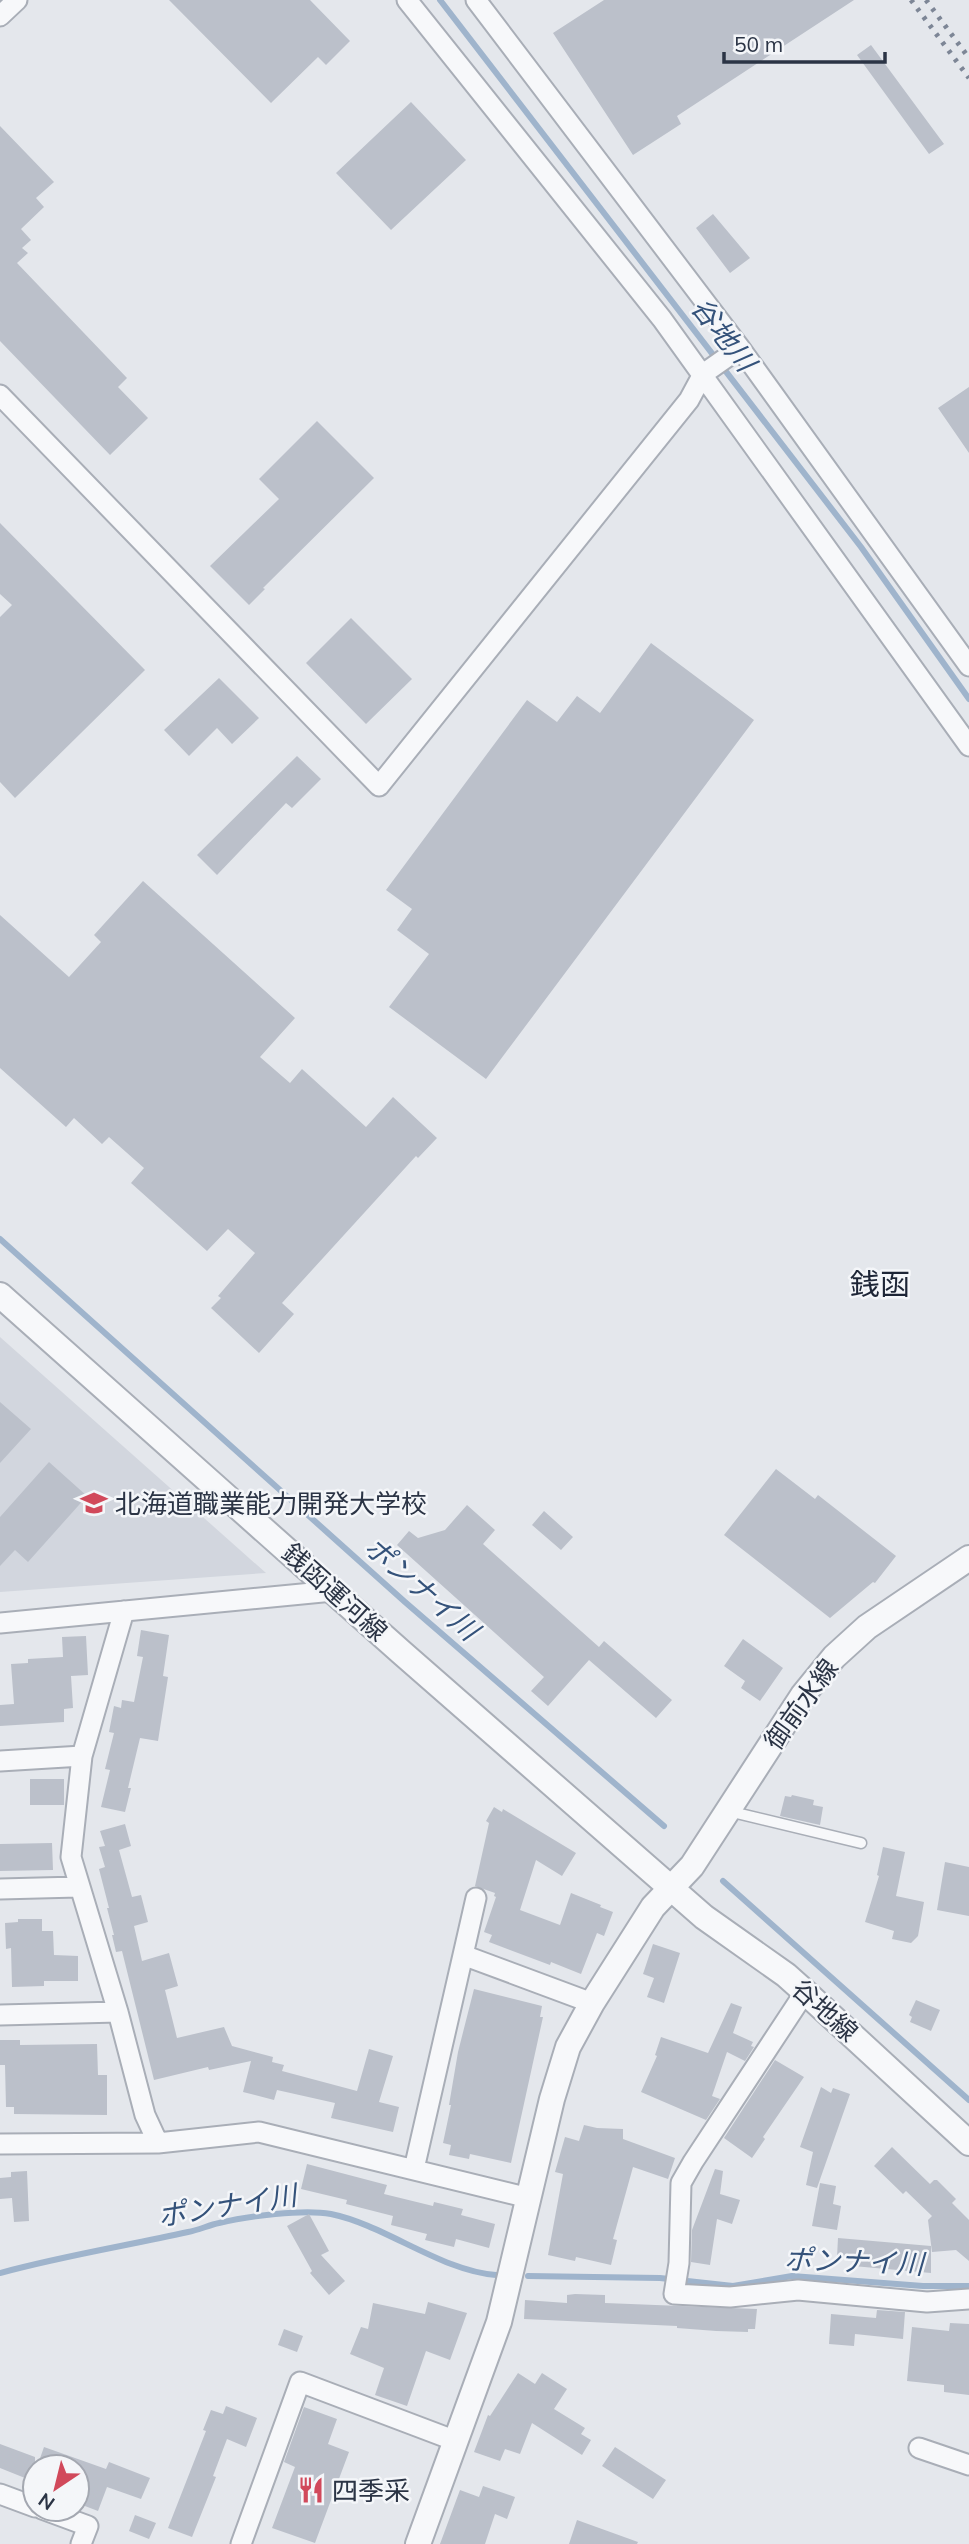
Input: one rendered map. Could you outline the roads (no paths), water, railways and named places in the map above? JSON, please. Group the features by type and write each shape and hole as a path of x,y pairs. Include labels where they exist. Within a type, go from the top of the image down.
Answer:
{"street":[{"path":"0,16 17,0"},
{"path":"407,0 706,372 969,746"},
{"path":"476,0 969,666"},
{"path":"0,396 379,786 690,400 706,372 737,350"},
{"name":"銭函運河線","path":"0,1295 671,1888"},
{"name":"御前水線","path":"418,2544 499,2322 561,2063 592,2003 653,1907 692,1866 803,1695 834,1657 884,1614 969,1558"},
{"path":"0,1623 333,1591"},
{"path":"124,1611 82,1756 71,1857 118,2012 145,2115 158,2143"},
{"path":"0,1761 82,1756"},
{"path":"0,1889 78,1887"},
{"name":"谷地線","path":"671,1888 704,1917 806,1992 969,2143"},
{"path":"414,2169 476,1898"},
{"path":"463,1955 592,2003"},
{"path":"806,1992 692,2162 681,2183 674,2294 730,2297 798,2290 927,2302 969,2299"},
{"path":"0,2015 118,2012"},
{"path":"0,2144 158,2143 259,2132 530,2198"},
{"path":"241,2544 300,2382 456,2441"},
{"path":"919,2448 969,2465"},
{"path":"0,2494 21,2502"},
{"path":"80,2523 88,2526 81,2544"}],"lane":[{"path":"727,1811 860,1843"}],"waterway":[{"name":"谷地川","path":"440,0 861,547 969,699"},
{"name":"ポンナイ川","path":"0,1239 405,1602 664,1826"},
{"name":"ポンナイ川","path":"723,1881 969,2100"},
{"name":"ポンナイ川","path":"0,2273 231,2220 306,2212 331,2214 351,2220 455,2265 496,2275"},
{"name":"ポンナイ川","path":"528,2276 660,2278 733,2286 792,2276 923,2286 969,2286"}],"railway":[{"path":"911,0 969,78"},
{"path":"926,0 969,58"}],"place":[{"name":"北海道職業能力開発大学校","path":"94,1503"},
{"name":"四季采","path":"311,2490"}],"district":[{"name":"銭函","path":"880,1284"}]}
